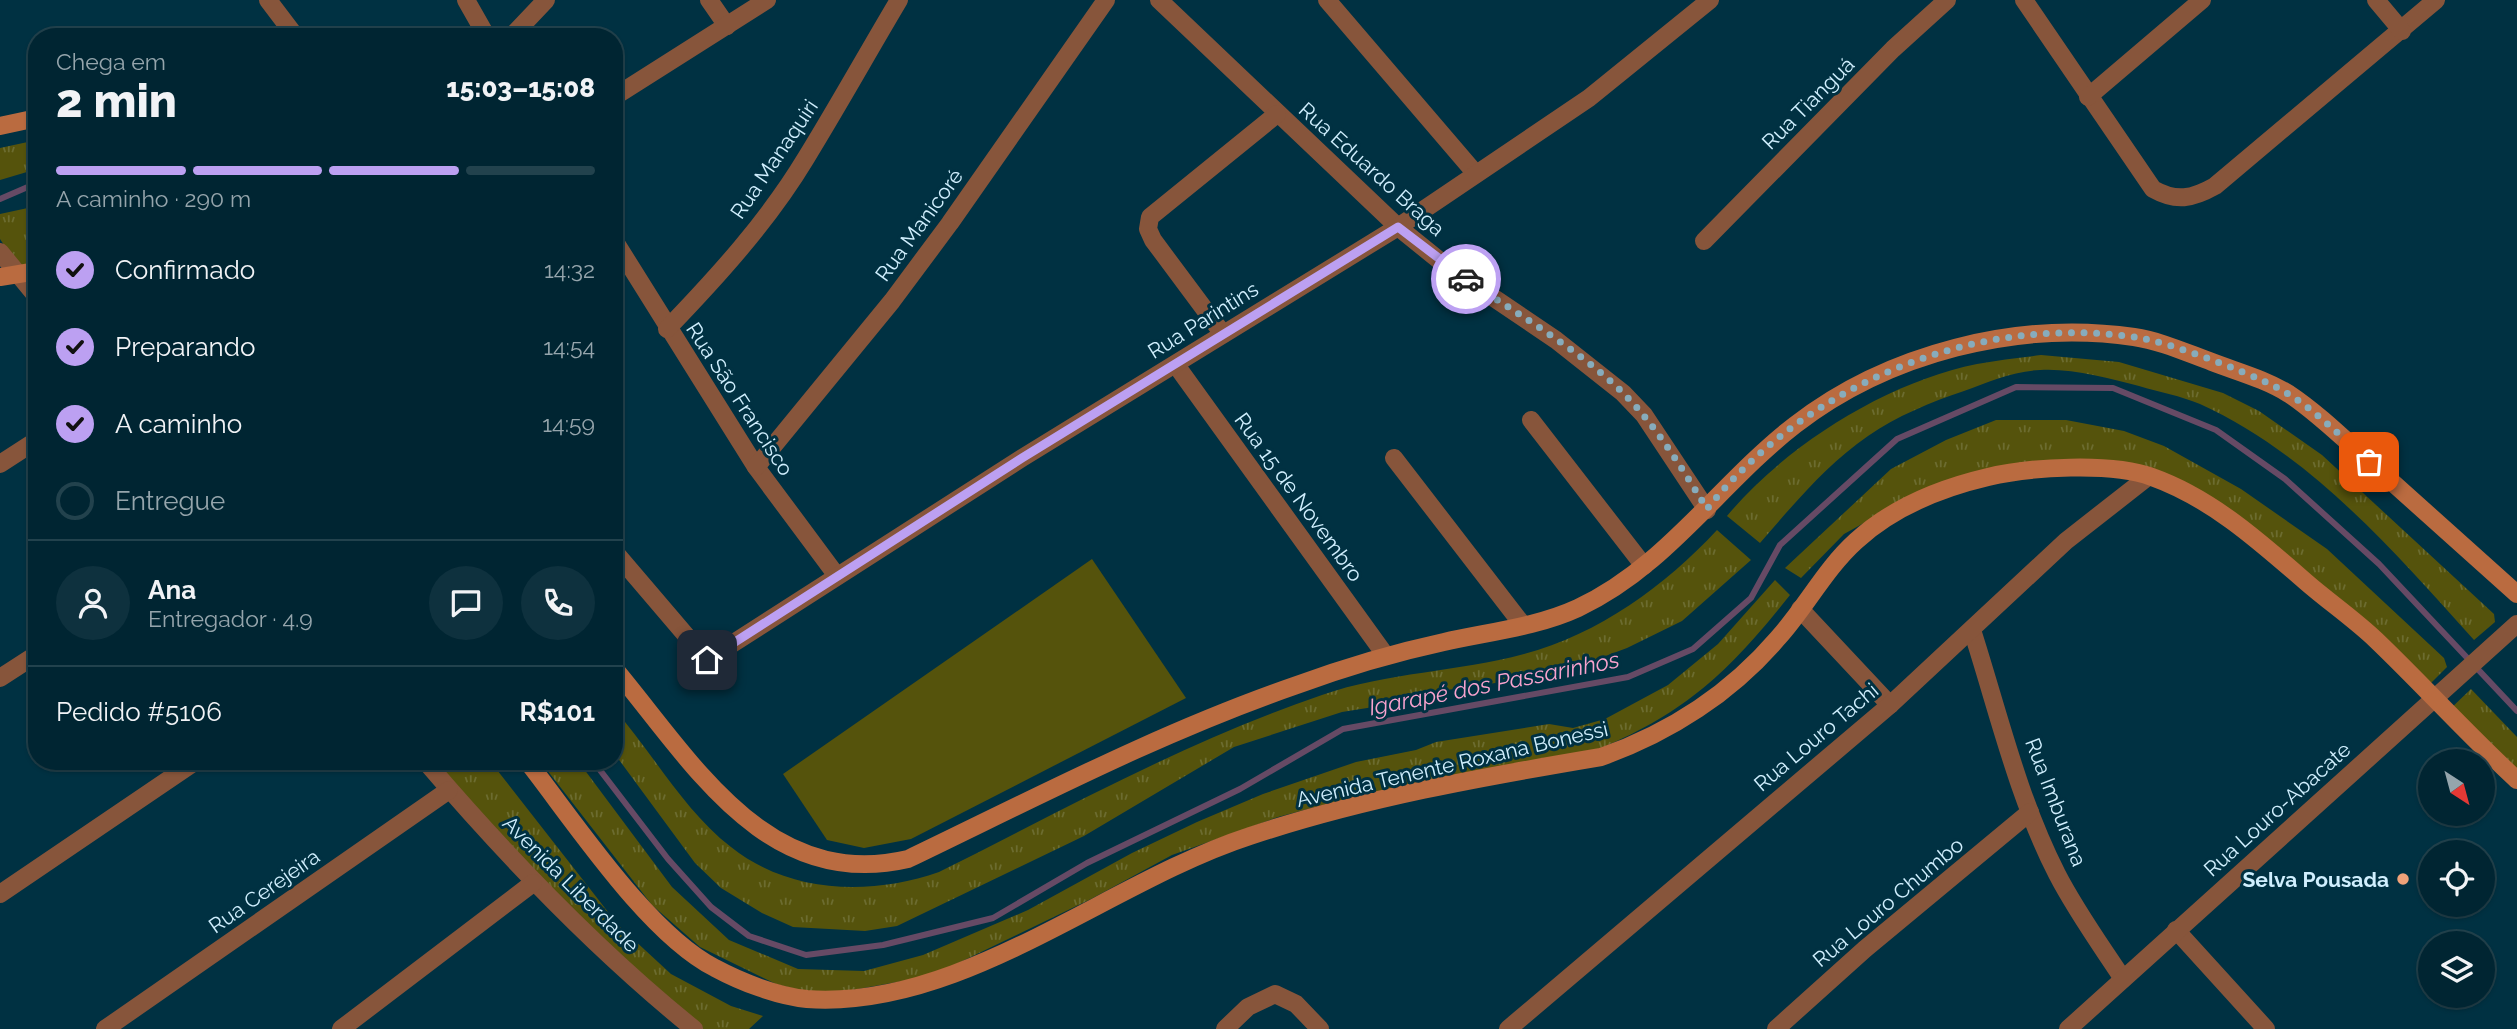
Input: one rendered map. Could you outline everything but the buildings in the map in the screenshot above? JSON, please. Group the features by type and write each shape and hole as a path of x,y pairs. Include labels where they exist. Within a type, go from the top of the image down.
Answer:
{"street":[{"path":"268,0 289,28"},
{"path":"466,0 482,28"},
{"path":"520,28 546,0"},
{"path":"709,0 727,26"},
{"path":"623,91 768,0"},
{"name":"Rua Manaquiri","path":"667,329 712,282 760,223 805,160 899,0"},
{"name":"Rua Manicoré","path":"756,467 933,246 1106,0"},
{"name":"Rua Eduardo Braga","path":"1159,0 1398,227 1445,265 1556,340 1623,393 1651,426 1707,509"},
{"path":"1327,0 1476,174"},
{"path":"1681,0 1693,14"},
{"name":"Rua Parintins","path":"623,562 707,660 1022,458 1398,227 1589,98 1710,0"},
{"name":"Rua Tianguá","path":"1704,242 1894,49 1947,0"},
{"path":"2024,0 2088,97 2153,188 2164,195 2188,198 2215,186 2436,0"},
{"path":"2088,97 2202,0"},
{"path":"2376,0 2402,31"},
{"path":"1223,334 1153,240 1148,229 1150,217 1277,114"},
{"path":"0,126 28,120"},
{"path":"0,252 8,275 28,291"},
{"name":"Rua São Francisco","path":"623,255 756,467 837,576"},
{"path":"8,275 28,272"},
{"path":"623,679 721,796 766,836 789,849 814,857 854,864 882,865 908,859 1181,729 1293,686 1386,656 1571,611 1610,590 1644,566 1707,509 1756,458 1799,422 1875,376 1942,352 2034,333 2136,337 2260,380 2291,396 2315,413 2517,594"},
{"name":"Rua 15 de Novembro","path":"1176,365 1386,656"},
{"path":"1531,420 1644,566"},
{"path":"0,464 28,446"},
{"path":"1394,458 1522,624"},
{"name":"Avenida Tenente Roxana Bonessi","path":"534,770 634,898 694,955 714,968 778,993 827,999 866,995 916,985 982,962 1178,866 1247,836 1334,810 1416,791 1601,757 1627,748 1702,707 1741,676 1779,638 1822,578 1857,540 1896,513 1941,489 2012,471 2080,469 2149,476 2209,504 2237,524 2374,638 2517,780"},
{"name":"Rua Louro Tachi","path":"1508,1029 1890,705 2067,541 2149,476"},
{"path":"1800,609 1890,705"},
{"name":"Rua Louro-Abacate","path":"2068,1029 2512,629"},
{"name":"Rua Imburana","path":"1972,630 2030,812 2063,884 2123,979"},
{"path":"0,678 28,660"},
{"path":"0,894 183,770"},
{"name":"Avenida Liberdade","path":"432,770 533,883 636,983 694,1029"},
{"name":"Rua Cerejeira","path":"105,1029 449,790"},
{"name":"Rua Louro Chumbo","path":"1776,1029 1865,949 2030,812"},
{"path":"341,1029 533,883"},
{"path":"2176,930 2266,1029"},
{"path":"1225,1029 1264,998 1275,994 1296,1004 1320,1029"}],"green space":[{"path":"28,142 28,172 0,180 0,148"},
{"path":"28,208 28,266 19,268 0,239 0,214"},
{"path":"2041,355 2119,362 2223,393 2259,411 2322,455 2494,614 2495,622 2474,640 2349,508 2314,477 2240,425 2185,399 2077,372 2040,370 2011,375 1939,400 1891,422 1838,460 1760,543 1727,516 1778,465 1808,441 1874,401 1943,373 1977,364"},
{"path":"1996,420 2066,420 2124,431 2164,446 2241,489 2327,549 2444,658 2447,667 2431,683 2404,676 2209,501 2090,463 1920,492 1844,534 1801,578 1785,568 1891,469 1946,440"},
{"path":"1717,530 1751,560 1682,621 1627,648 1557,674 1440,691 1411,701 1342,712 1234,747 1084,836 897,926 865,931 793,927 762,913 721,888 695,863 623,765 623,720 698,816 714,833 754,863 805,882 831,886 886,885 913,880 939,872 1176,754 1273,713 1347,687 1499,660 1552,645 1604,621 1629,605 1653,589"},
{"path":"1092,559 1186,698 911,839 864,848 827,840 783,774"},
{"path":"1775,580 1790,595 1747,646 1704,688 1655,722 1594,751 1360,795 1278,817 1172,855 1091,899 952,966 914,979 841,992 807,992 776,984 700,947 652,905 547,770 585,770 672,887 729,940 798,969 864,971 923,955 1028,910 1132,853 1197,822 1263,794 1356,762 1416,750 1436,742 1549,724 1573,728 1605,719 1668,685 1718,644"},
{"path":"2471,689 2517,737 2517,771 2496,753 2496,749 2491,749 2447,712"},
{"path":"429,770 497,770 619,926 671,974 731,1006 763,1016 749,1029 703,1029 606,946"}],"waterway":[{"name":"Igarapé dos Passarinhos","path":"0,199 28,187"},
{"name":"Igarapé dos Passarinhos","path":"600,770 668,859 711,907 749,936 806,955 883,945 993,918 1087,863 1240,789 1343,729 1628,677 1693,649 1751,598 1780,545 1897,439 2016,387 2113,388 2216,430 2285,479 2379,564 2517,711"}],"way so far":[{"path":"1466,279 1556,340 1623,393 1644,415 1707,509 1730,482 1799,422 1875,376 1942,352 2034,333 2136,337 2166,345 2260,380 2291,396 2315,413 2369,462"}],"place":[{"name":"Selva Pousada","path":"2403,879"}],"route":[{"path":"707,660 1022,458 1398,227 1466,279"}]}
